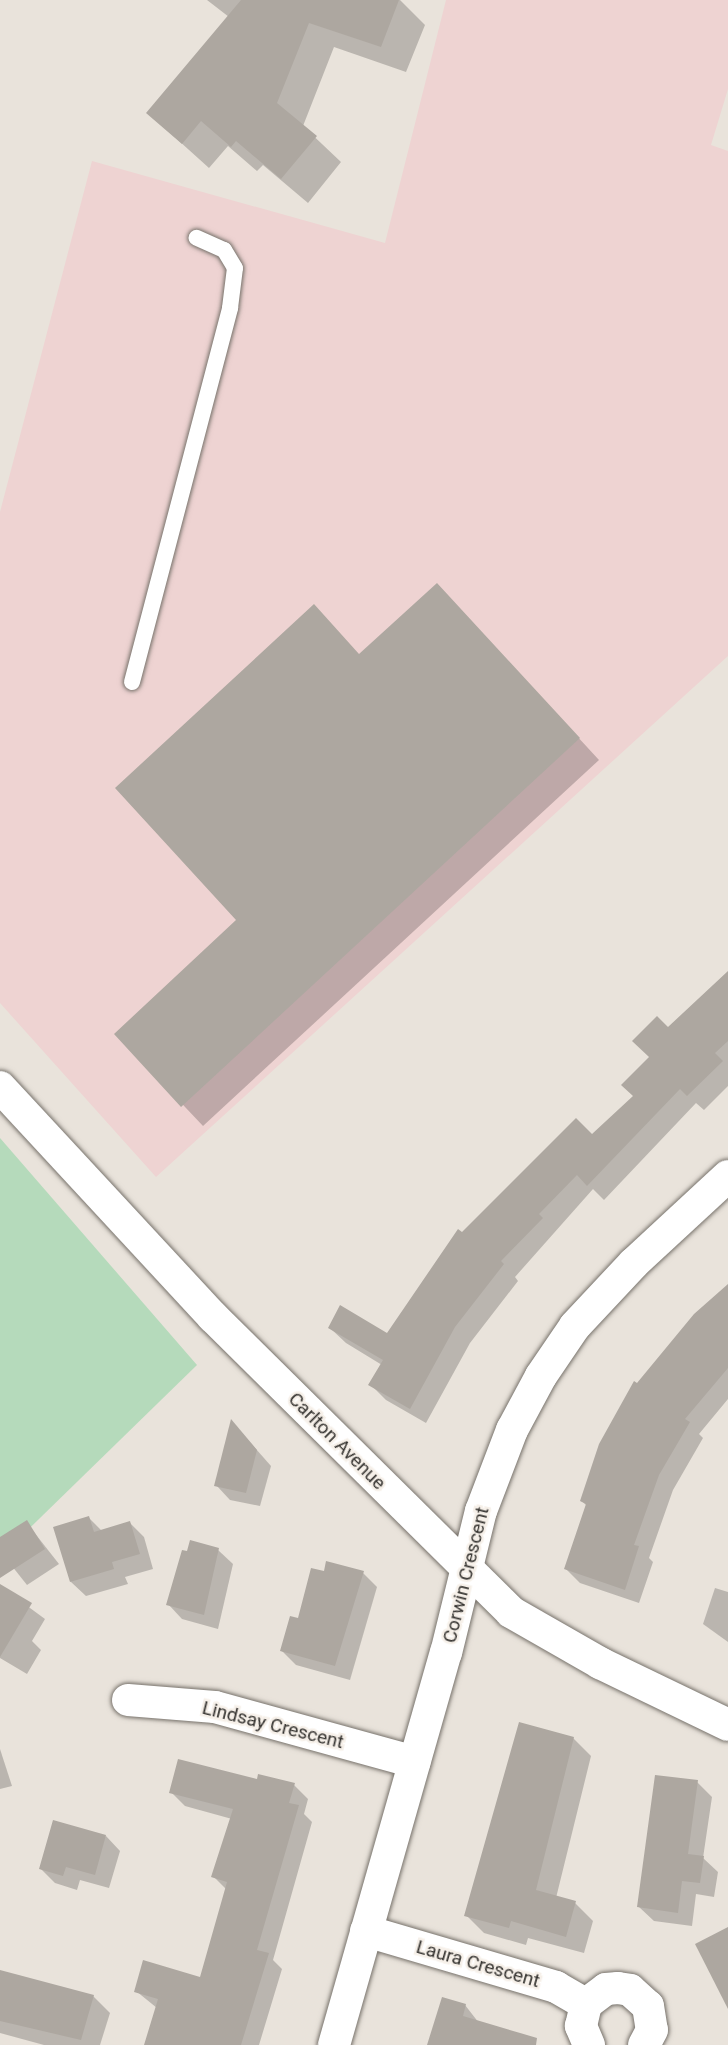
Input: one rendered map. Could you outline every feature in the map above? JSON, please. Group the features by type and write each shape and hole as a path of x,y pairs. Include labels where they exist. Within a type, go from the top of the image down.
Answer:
{"street":[{"name":"Carlton Avenue","path":"0,1087 213,1317 511,1612 600,1663 728,1725"},
{"name":"Corwin Crescent","path":"334,2045 415,1762 481,1511 512,1430 541,1376 575,1326 617,1281 728,1176"},
{"name":"Lindsay Crescent","path":"128,1700 215,1707 415,1762"},
{"name":"Laura Crescent","path":"366,1931 555,1987 586,2004"},
{"path":"589,2045 581,2026 586,2004 606,1989 630,1990 640,1996 652,2018 644,2045"}],"lane":[{"path":"132,682 230,308 235,268 225,250 197,238"}],"shaded area":[{"path":"446,0 728,0 728,89 711,145 728,151 728,656 156,1177 0,1003 0,512 92,161 385,243"}],"green space":[{"path":"0,1138 197,1365 0,1557"}],"building":[{"path":"241,0 399,0 381,47 309,23 277,103 317,136 281,179 236,141 231,147 201,121 182,144 146,113"},
{"path":"437,583 580,738 181,1107 114,1034 236,920 115,788 314,604 359,654"},
{"path":"728,971 728,1041 715,1053 723,1061 687,1096 680,1089 587,1186 577,1175 539,1214 543,1218 501,1261 504,1264 455,1327 410,1409 368,1385 383,1360 328,1328 340,1305 387,1333 458,1229 462,1232 576,1118 592,1134 633,1096 621,1085 649,1057 632,1041 657,1016 668,1027"},
{"path":"728,1284 728,1368 685,1419 690,1422 659,1475 634,1545 639,1546 625,1590 564,1569 586,1504 580,1501 599,1444 634,1381 637,1383 694,1314"},
{"path":"231,1419 257,1450 246,1493 214,1486"},
{"path":"89,1516 94,1532 130,1521 140,1554 112,1562 114,1569 70,1582 53,1527"},
{"path":"27,1520 45,1549 0,1578 0,1537"},
{"path":"190,1540 219,1548 204,1615 166,1605 182,1550 187,1551"},
{"path":"326,1561 364,1571 335,1666 280,1651 290,1616 298,1618 311,1568 324,1571"},
{"path":"0,1584 32,1603 0,1657"},
{"path":"519,1722 574,1737 536,1890 576,1901 566,1937 511,1921 509,1928 464,1916"},
{"path":"178,1759 257,1779 258,1774 295,1783 289,1803 299,1805 257,1950 269,1953 241,2045 144,2045 158,1999 134,1992 143,1960 200,1977 227,1882 211,1877 233,1809 169,1793"},
{"path":"655,1775 698,1780 688,1854 704,1856 700,1883 682,1881 678,1913 637,1907"},
{"path":"53,1820 106,1835 95,1875 66,1867 63,1876 39,1869"},
{"path":"728,1927 728,2009 695,1944"},
{"path":"0,1970 94,1995 81,2040 0,2021"},
{"path":"442,1997 466,2004 463,2016 537,2038 536,2045 427,2045"}]}
